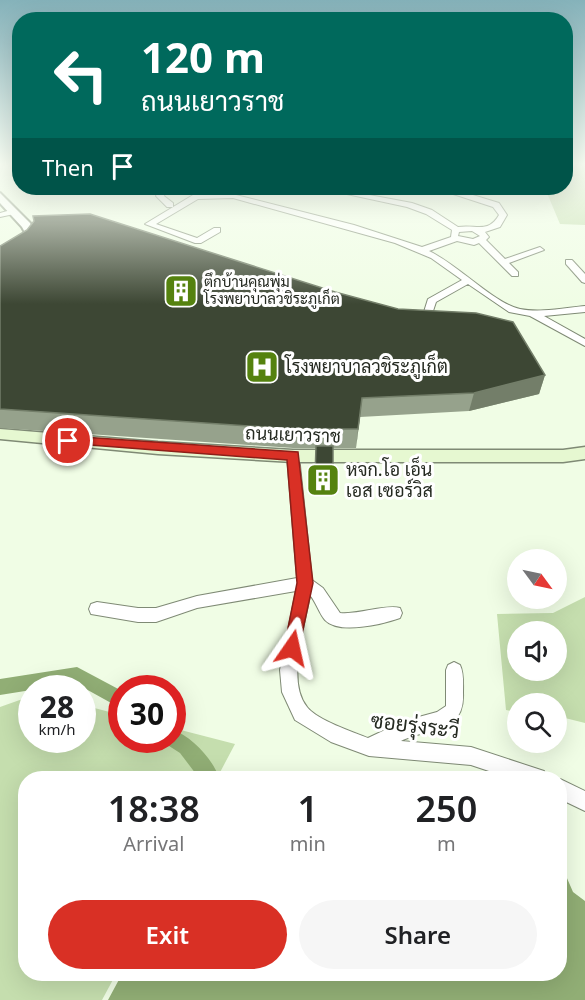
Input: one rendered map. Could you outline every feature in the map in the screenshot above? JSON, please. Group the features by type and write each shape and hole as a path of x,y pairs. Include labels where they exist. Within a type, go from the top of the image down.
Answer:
{"main road":[{"name":"ถนนเยาวราช","path":"0,434 158,448 293,456 563,456 585,453"}],"street":[{"path":"172,211 149,224 198,241 217,230"},
{"path":"298,211 423,250 450,265 512,310 530,312 585,309"},
{"path":"425,211 468,242 497,225 503,215 500,211"},
{"path":"0,214 11,212 28,227 32,236 27,243 0,261"},
{"path":"423,250 467,228 481,236 502,263 515,274"},
{"path":"502,263 540,250"},
{"path":"569,262 585,280"},
{"path":"428,315 431,301 469,280"},
{"path":"530,312 585,343"},
{"name":"ซอยรุ่งระวี","path":"293,456 296,508 305,583 288,670 291,692 301,714 337,736 369,747 471,756 516,771"},
{"path":"97,609 138,615 156,615 197,602 305,583 319,592 332,616 339,620 394,613"},
{"path":"369,747 404,730 441,719 453,711 455,704 454,670"},
{"path":"567,792 585,801"}],"shaded area":[{"path":"554,211 585,211 585,225 560,224"},
{"path":"585,597 585,723 567,718 567,693 507,693 506,710 497,614 553,613 567,609 567,606"},
{"path":"18,701 18,753 96,753 96,708 108,712 108,753 186,753 186,731 235,744 221,771 18,771 18,981 112,981 102,1000 0,1000 0,707"},
{"path":"567,878 573,892 585,901 585,1000 108,1000 118,981 567,981"}],"building":[{"name":"โรงพยาบาลวชิระภูเก็ต","path":"90,214 335,292 398,309 476,313 513,322 545,375 474,393 362,398 358,429 293,429 0,409 0,246 27,230 34,221 33,216"},
{"path":"316,446 333,446 333,478 315,477"}],"waterway":[{"path":"0,687 77,675 108,693"},
{"path":"186,747 205,771"}],"place":[{"name":"ตึกบ้านคุณพุ่ม โรงพยาบาลวชิระภูเก็ต","path":"181,291"},
{"name":"โรงพยาบาลวชิระภูเก็ต","path":"262,367"},
{"name":"หจก.โอ เอ็น เอส เซอร์วิส","path":"323,480"}],"route":[{"path":"68,441 293,456 296,508 305,583 292,648"}]}
